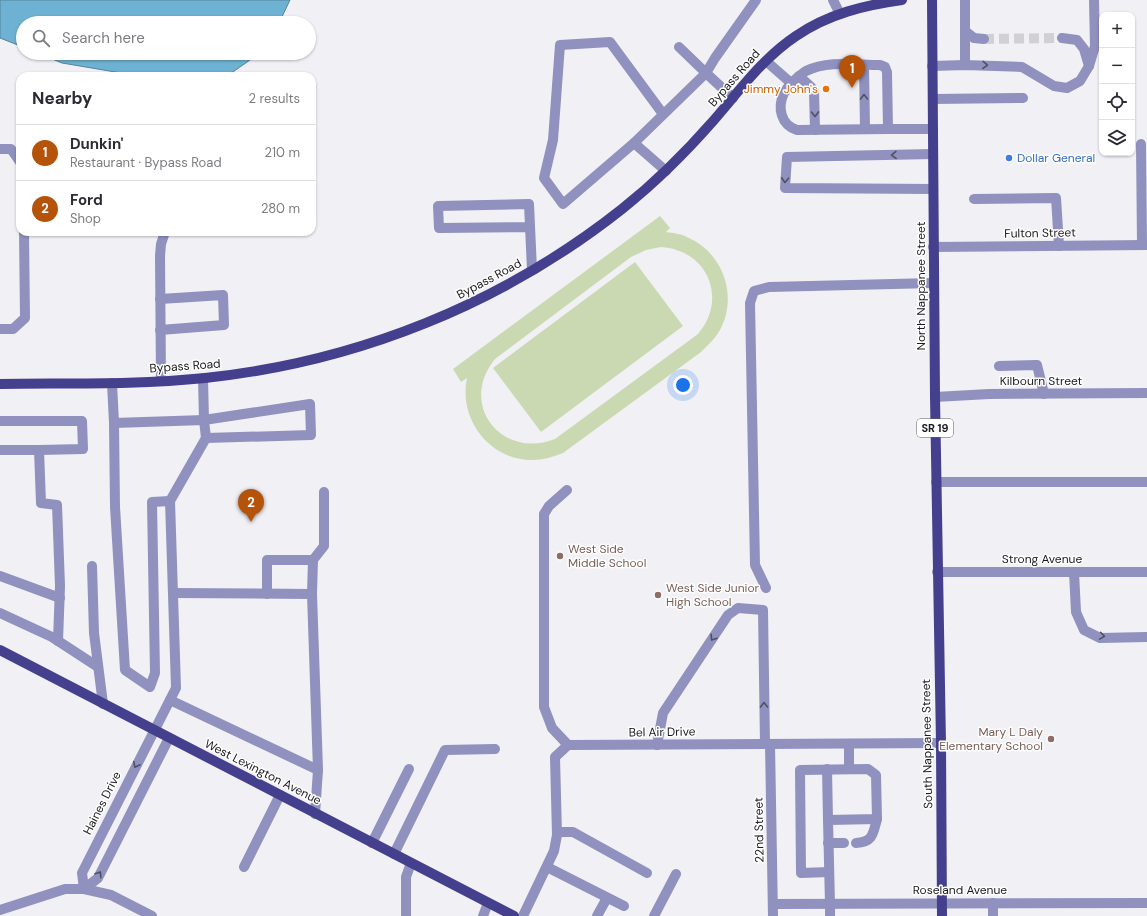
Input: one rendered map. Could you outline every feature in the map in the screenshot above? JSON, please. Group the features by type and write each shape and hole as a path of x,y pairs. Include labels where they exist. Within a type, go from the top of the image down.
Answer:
{"main road":[{"name":"Bypass Road","path":"0,384 161,381 238,374 306,361 371,343 406,331 460,309 510,284 591,232 623,208 689,149 756,70 778,49 797,34 851,10 875,4 902,0"},
{"name":"North Nappanee Street","path":"932,0 934,397 937,572"},
{"name":"South Nappanee Street","path":"937,572 941,743 942,916"},
{"name":"West Lexington Avenue","path":"0,650 514,916"}],"street":[{"path":"664,114 610,42 560,45 553,140 544,178 563,204 634,142 664,114 706,73 756,0"},
{"path":"833,0 840,14"},
{"path":"964,0 965,65"},
{"path":"932,66 1022,66 1054,86 1067,88 1080,81 1089,66 1095,46 1094,0"},
{"path":"965,31 974,38 984,39"},
{"path":"1062,38 1077,40 1084,49 1089,66"},
{"path":"679,47 733,98"},
{"path":"766,61 811,87 814,91 816,130"},
{"path":"888,129 887,72 885,67 880,65 832,65 817,67 805,72 795,79 784,93 782,100 782,118 785,124 792,129 797,130 933,129"},
{"path":"864,65 865,129"},
{"path":"932,99 1023,98"},
{"path":"634,142 666,171"},
{"path":"1141,144 1144,245"},
{"path":"0,149 11,149 16,156"},
{"path":"933,154 787,157 785,188 933,189"},
{"path":"974,199 1056,198 1059,246"},
{"path":"530,227 439,228 438,206 529,204 532,270"},
{"path":"0,329 13,329 25,318 24,236"},
{"path":"161,381 160,256 164,236"},
{"name":"Fulton Street","path":"933,247 1144,245"},
{"path":"766,588 755,566 750,303 754,291 769,287 934,283"},
{"path":"160,299 223,295 224,325 160,330"},
{"path":"999,366 1037,365 1044,394"},
{"path":"112,383 115,507 125,670 150,687 155,673 152,502 170,501 206,438 203,378"},
{"name":"Kilbourn Street","path":"934,397 989,394 1147,393"},
{"path":"114,423 204,420 310,404 311,435 206,438"},
{"path":"0,421 82,421 83,449 0,450"},
{"path":"39,450 41,503 57,505 60,598 58,641"},
{"path":"936,482 1147,482"},
{"path":"523,916 554,851 557,832 555,758 568,746 552,728 544,707 544,514 549,506 567,490"},
{"path":"315,814 318,770 312,594 313,560 324,546 324,492"},
{"name":"Haines Drive","path":"84,889 82,873 176,688 170,501"},
{"path":"267,594 267,560 313,560"},
{"path":"92,566 94,633 103,704"},
{"name":"Strong Avenue","path":"937,572 1147,572"},
{"path":"1074,572 1076,612 1084,630 1100,638 1147,637"},
{"path":"0,576 60,598"},
{"path":"173,593 312,594"},
{"name":"22nd Street","path":"657,745 664,713 728,615 738,608 763,610 773,916"},
{"path":"0,613 58,641 98,667"},
{"path":"170,700 318,770"},
{"path":"84,889 98,878 169,738"},
{"name":"Bel Air Drive","path":"568,746 941,743"},
{"path":"848,769 849,744"},
{"path":"394,854 445,750 495,749"},
{"path":"372,843 409,769"},
{"path":"827,769 830,916"},
{"path":"829,872 801,873 800,770 868,769 876,775 877,819 873,836 864,842 856,843"},
{"path":"244,867 280,796"},
{"path":"828,820 877,819"},
{"path":"557,832 573,832 647,873"},
{"path":"828,843 844,843"},
{"path":"406,916 406,877 411,863"},
{"path":"547,867 624,906"},
{"path":"654,916 676,874"},
{"path":"0,910 65,889 84,889 111,895 152,916"},
{"path":"597,916 607,898"},
{"path":"483,916 488,903"},
{"path":"993,903 993,916"},
{"name":"Roseland Avenue","path":"773,904 1147,903"}],"green space":[{"path":"660,216 670,228 666,232 684,236 701,245 710,253 724,275 728,300 726,313 720,330 710,343 701,352 563,453 556,456 537,460 517,458 503,453 491,445 480,435 467,408 465,393 467,378 461,382 453,369","holes":["661,247 677,250 691,257 701,267 708,278 712,292 711,306 707,320 698,334 555,439 535,443 518,442 503,435 491,424 483,410 481,393 485,376 495,359 631,257 646,250"]},
{"path":"635,262 683,326 541,432 493,368"}],"water":[{"path":"0,0 290,0 282,16 16,16 16,44 0,38"},
{"path":"55,60 250,60 233,72 115,72 62,63"}],"tunnel":[{"path":"984,39 1062,38"}],"place":[{"name":"Dunkin'","path":"852,88"},
{"name":"Jimmy John's","path":"826,89"},
{"name":"Dollar General","path":"1009,158"},
{"name":"Ford","path":"251,522"},
{"name":"West Side Middle School","path":"560,556"},
{"name":"West Side Junior High School","path":"658,595"},
{"name":"Mary L Daly Elementary School","path":"1051,739"}]}
